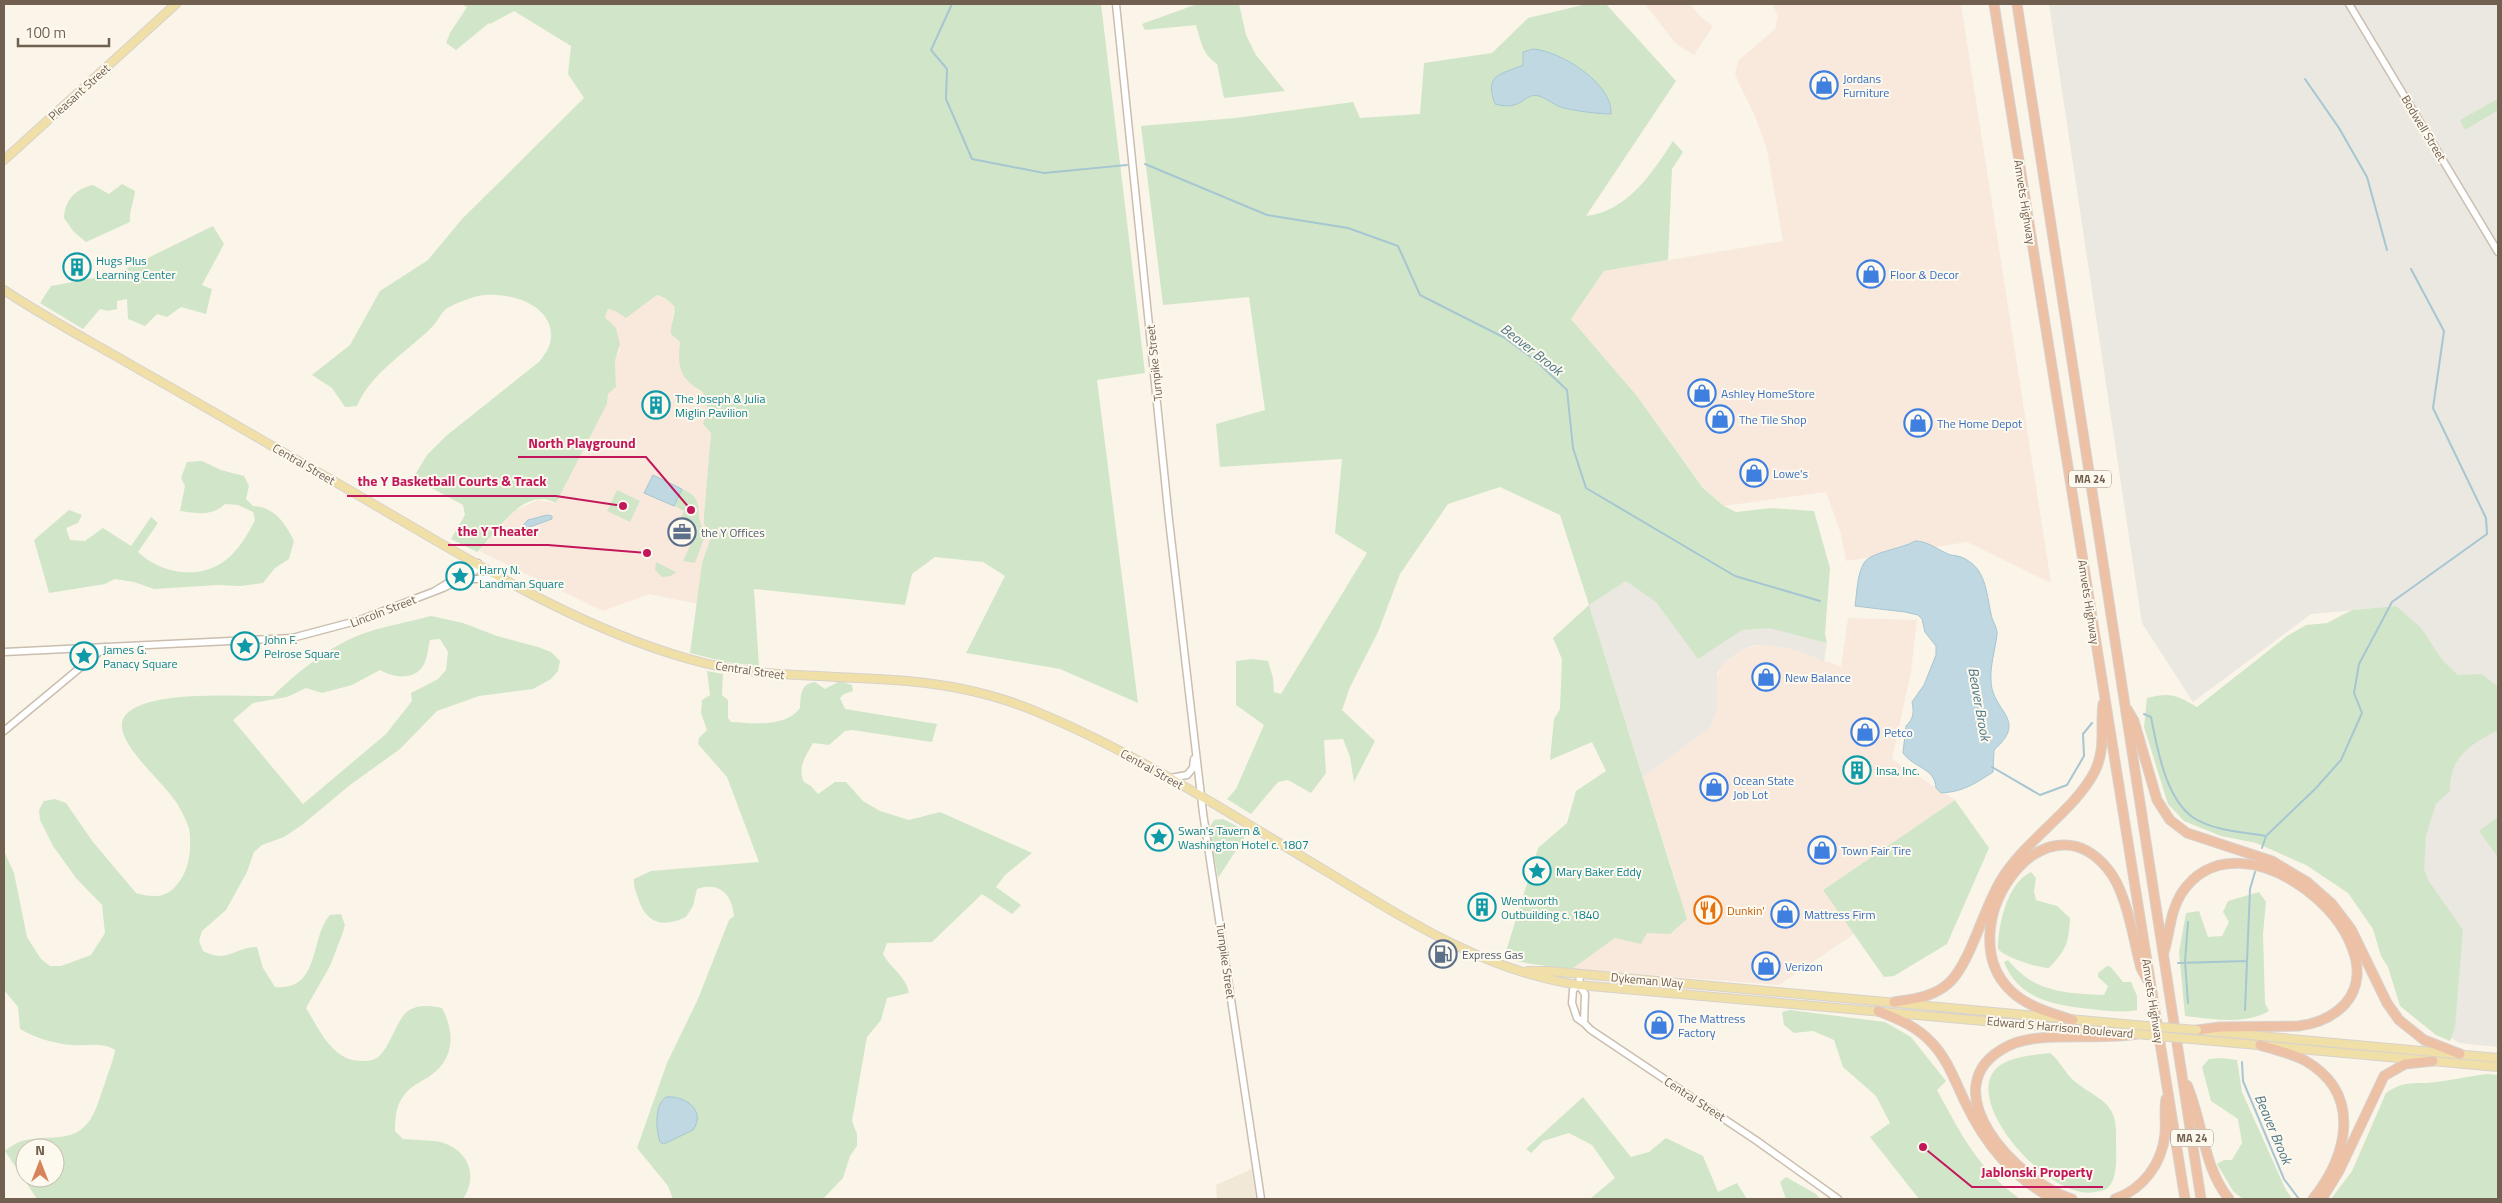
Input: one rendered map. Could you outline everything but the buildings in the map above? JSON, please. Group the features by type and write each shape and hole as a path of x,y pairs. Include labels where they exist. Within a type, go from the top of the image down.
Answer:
{"highway":[{"name":"Amvets Highway","path":"1994,4 2185,1199"},
{"name":"Amvets Highway","path":"2017,4 2201,1199"},
{"path":"1894,1002 1926,997 1950,981 1962,964 2002,877 2024,850 2090,779 2102,751 2102,718 2105,694"},
{"path":"2124,703 2134,721 2157,800 2170,820 2196,837 2272,861 2307,882 2332,904 2351,929 2387,1003 2399,1020 2424,1040 2460,1054"},
{"path":"2073,1020 2042,1010 2018,997 1998,975 1990,954 1991,921 2002,895 2018,869 2037,851 2057,846 2072,846 2087,851 2108,869 2120,891 2141,968 2150,984"},
{"path":"2164,955 2174,909 2186,888 2206,871 2222,865 2239,862 2267,868 2301,887 2331,914 2351,944 2357,967 2356,982 2348,1000 2328,1017 2310,1025 2220,1027 2196,1030"},
{"path":"1878,1011 1909,1024 1932,1043 1945,1060 1988,1144 2014,1172 2054,1199"},
{"path":"2072,1199 2045,1186 2030,1176 1997,1143 1982,1121 1978,1108 1976,1092 1979,1078 1984,1067 1995,1054 2024,1040 2118,1037 2136,1030"},
{"path":"2260,1045 2295,1056 2314,1066 2328,1080 2342,1105 2345,1124 2341,1147 2328,1176 2313,1199"},
{"path":"2322,1199 2339,1171 2384,1076 2405,1064 2433,1061"},
{"path":"2183,1076 2193,1099 2216,1178 2229,1199"},
{"path":"2115,1199 2138,1186 2156,1166 2164,1144 2167,1088"}],"main road":[{"name":"Pleasant Street","path":"4,160 176,4"},
{"name":"Central Street","path":"4,290 507,580 603,629 702,663 777,674 923,682 982,693 1021,705 1070,726 1170,778 1430,934 1490,962 1548,980 1579,985"},
{"name":"Central Street","path":"1521,972 1549,971 1580,975"},
{"name":"Dykeman Way","path":"1580,975 1713,986"},
{"name":"Dykeman Way","path":"1579,985 1712,997"},
{"name":"Edward S Harrison Boulevard","path":"1713,986 2073,1020 2192,1039 2498,1067"},
{"name":"Edward S Harrison Boulevard","path":"1712,997 2136,1030 2196,1030 2498,1058"}],"street":[{"name":"Turnpike Street","path":"1116,4 1169,520 1202,798 1261,1199"},
{"name":"Bodwell Street","path":"2349,4 2498,252"},
{"name":"Lincoln Street","path":"4,652 292,638 360,620 433,592 474,572 478,563"},
{"name":"Lincoln Street","path":"433,592 451,581 464,566 478,563"},
{"name":"Lincoln Street","path":"463,579 485,577 507,580"},
{"path":"4,731 105,648"},
{"name":"Turnpike Street","path":"1170,778 1184,777 1191,771 1194,764 1193,723"},
{"path":"1580,975 1579,985 1585,994 1584,1023"},
{"name":"Central Street","path":"1579,985 1573,990 1572,1003 1577,1018 1604,1040 1742,1130 1838,1199"}],"shaded area":[{"path":"1645,4 1690,4 1701,17 1713,26 1694,55 1676,44"},
{"path":"1772,4 1961,4 2051,583 1967,542 1846,561 1841,534 1826,492 1724,506 1703,487 1637,396 1571,319 1604,271 1783,241 1767,150 1755,116 1735,75 1738,61 1775,29 1778,16"},
{"path":"2049,4 2498,4 2498,1047 2459,1043 2410,1010 2409,631 2396,606 2311,614 2193,702 2142,623"},
{"path":"656,295 665,298 674,306 671,333 680,342 680,368 698,390 703,392 707,405 704,425 711,433 704,524 711,537 702,563 698,604 649,594 603,611 479,551 514,511 538,500 556,503 607,404 608,394 616,387 615,361 620,349 616,328 605,317 608,309 647,302"},
{"path":"1626,581 1827,643 1824,661 1796,650 1768,645 1755,645 1742,650 1725,662 1717,673 1717,710 1710,728 1643,777 1589,605"},
{"path":"1848,618 1917,620 1911,672 1892,759 1955,800 1824,889 1854,934 1779,985 1572,969 1679,891 1643,777 1710,728 1717,710 1716,678 1722,665 1742,650 1762,644 1796,650 1841,667"},
{"path":"1252,1169 1256,1199 1217,1199 1216,1185"}],"green space":[{"path":"462,4 1101,4 1145,373 1097,380 1138,703 1060,669 966,653 1005,576 983,562 935,557 912,574 905,605 754,589 759,666 725,662 690,653 702,563 711,537 704,524 704,515 711,433 703,424 707,409 703,392 689,382 680,366 680,342 671,334 674,306 665,298 657,295 626,318 608,309 605,317 616,328 620,344 615,361 616,387 608,394 607,404 556,503 544,499 532,501 522,506 511,514 477,552 451,539 465,515 463,505 413,478 427,455 446,436 540,361 546,353 551,340 549,325 544,315 535,307 523,301 498,295 474,297 452,305 444,311 432,327 380,373 363,394 357,406 345,407 332,388 312,375 350,345 380,291 428,260 462,219 584,98 568,74 571,46 514,11 489,23 456,50 446,43 450,33 467,7"},
{"path":"1197,4 1239,4 1246,35 1256,55 1285,91 1224,98 1217,64 1205,51 1196,25 1145,30 1142,24"},
{"path":"1587,4 1606,4 1676,81 1586,216 1601,213 1626,199 1656,166 1673,141 1683,152 1672,169 1668,260 1604,271 1571,319 1637,396 1703,488 1724,506 1736,512 1771,508 1814,511 1830,568 1825,634 1827,643 1769,628 1742,630 1698,659 1656,602 1626,581 1589,605 1560,515 1500,487 1448,504 1400,574 1378,632 1350,687 1342,710 1375,741 1354,782 1350,757 1343,739 1324,740 1326,773 1311,793 1288,780 1278,782 1251,814 1227,799 1236,789 1264,725 1236,705 1236,661 1253,659 1268,661 1273,678 1274,692 1281,694 1367,553 1335,533 1342,459 1220,467 1216,424 1265,410 1249,297 1163,305 1141,126 1235,118 1353,102 1360,118 1420,114 1424,63 1492,53 1528,18"},
{"path":"2498,99 2498,110 2465,130 2460,120"},
{"path":"122,184 135,191 130,222 86,242 73,231 64,218 66,206 72,196 81,189 93,185 109,194"},
{"path":"213,226 224,244 202,285 212,289 206,314 181,307 167,317 157,314 145,326 128,319 127,299 117,301 117,309 108,311 100,309 83,329 40,303 51,286 115,274"},
{"path":"202,461 221,470 244,476 249,486 246,499 253,506 267,509 278,517 294,541 289,559 275,568 263,583 240,586 218,585 154,589 134,582 115,579 105,584 49,593 34,540 69,510 82,515 78,523 66,528 70,540 85,541 103,528 131,546 151,517 158,523 138,552 157,565 179,572 202,571 213,568 233,554 242,543 255,520 253,512 238,505 225,504 209,512 180,511 185,486 181,478 187,462"},
{"path":"682,489 690,493 698,503 700,520 706,533 695,563 683,561 698,528 679,521 684,511 674,506"},
{"path":"617,490 640,501 630,522 607,511"},
{"path":"656,562 676,572 671,576 662,577 655,570"},
{"path":"1589,605 1687,919 1670,934 1647,933 1641,944 1615,938 1572,969 1531,964 1504,958 1538,848 1567,823 1576,791 1606,771 1592,742 1550,760 1554,719 1560,709 1562,659 1553,638"},
{"path":"2396,606 2421,628 2443,661 2458,675 2482,674 2498,687 2498,730 2471,746 2458,760 2453,769 2450,791 2436,804 2426,836 2424,869 2428,880 2463,930 2455,1027 2450,1041 2436,1035 2400,1006 2388,967 2381,956 2373,929 2348,893 2306,865 2256,843 2221,836 2184,821 2168,804 2144,727 2147,698 2168,695 2197,707 2287,636 2306,625 2327,623 2352,610"},
{"path":"431,616 463,623 497,636 538,647 551,652 560,661 558,671 551,679 533,689 479,696 437,711 400,749 350,785 302,825 284,837 262,845 254,852 247,872 226,910 202,931 199,941 203,951 219,956 231,954 242,949 257,947 263,968 275,987 290,986 300,981 307,972 312,962 323,925 330,915 341,914 345,925 342,935 330,966 306,1008 328,1043 343,1056 352,1060 368,1061 378,1057 402,1017 408,1011 416,1007 427,1006 442,1008 451,1036 448,1053 438,1069 411,1088 402,1098 397,1111 395,1131 403,1139 435,1141 446,1144 462,1155 470,1171 468,1189 463,1199 37,1199 30,1188 65,1188 65,1138 46,1138 75,1133 88,1123 96,1108 115,1050 100,1045 73,1045 52,1042 20,1029 18,1007 4,990 4,851 14,873 27,937 41,959 50,966 61,966 91,955 105,933 102,905 76,878 53,846 40,820 39,810 44,801 55,799 66,803 93,842 136,893 157,896 166,894 175,887 186,870 189,860 190,833 182,812 173,797 131,748 122,728 123,719 133,709 149,702 169,698 192,696 273,696 293,677 329,650 355,637","holes":["440,639 448,652 446,670 438,679 411,693 412,701 386,734 303,804 233,720 253,703 287,697 306,688 322,693 352,685 380,670 393,675 413,675 423,666 427,657 430,640"]},
{"path":"707,671 723,674 722,695 728,700 728,718 731,722 768,723 786,719 800,708 802,691 806,685 815,682 825,689 840,681 852,685 853,691 844,694 840,698 845,709 937,724 932,742 852,730 845,731 829,745 813,743 802,766 801,771 804,782 811,786 818,794 835,782 846,782 863,801 880,811 909,820 940,812 1032,853 1005,875 996,887 1021,905 1012,914 982,894 932,942 887,943 883,954 902,977 909,993 887,998 881,1020 867,1037 852,1121 857,1134 857,1146 850,1156 843,1178 823,1199 673,1199 668,1186 637,1148 667,1063 698,999 729,920 734,916 731,902 723,892 718,888 705,887 697,889 693,906 686,917 663,923 656,921 641,907 634,879 651,871 759,862 727,777 698,744 699,738 707,730 701,713 702,700 710,695"},
{"path":"1955,800 1989,848 1947,944 1894,976 1884,977 1823,890"},
{"path":"2498,817 2498,857 2479,831"},
{"path":"1223,819 1248,832 1218,878 1209,828 1214,820"},
{"path":"2031,872 2036,878 2034,891 2036,900 2057,906 2070,918 2066,946 2049,968 2022,961 1998,949 1998,939 2005,906 2016,885"},
{"path":"2259,892 2266,902 2263,934 2265,1003 2269,1011 2239,1020 2185,1016 2179,952 2186,913 2199,911 2208,937 2222,936 2229,922 2223,912 2228,901"},
{"path":"2008,960 2018,971 2040,985 2064,992 2104,995 2108,986 2098,977 2098,973 2107,966 2111,967 2123,982 2131,982 2137,996 2137,1010 2114,1011 2077,1007 2039,998 2028,993 2019,985 2004,962"},
{"path":"1790,1010 1885,1022 1911,1037 1946,1081 1937,1090 1972,1150 1993,1176 2020,1199 1919,1199 1870,1137 1890,1123 1876,1096 1843,1067 1834,1040 1813,1031 1794,1033 1784,1025 1782,1012"},
{"path":"2050,1053 2072,1079 2104,1102 2110,1108 2113,1115 2116,1125 2116,1168 2111,1184 2104,1190 2095,1192 2076,1191 2054,1180 2032,1164 2013,1143 1998,1120 1989,1098 1990,1079 2002,1064 2026,1056"},
{"path":"2209,1059 2237,1060 2242,1092 2285,1188 2292,1199 2243,1199 2233,1191 2217,1164 2224,1160 2232,1160 2242,1143 2238,1119 2211,1101 2202,1067"},
{"path":"2487,1074 2498,1075 2498,1199 2331,1199 2352,1171 2386,1093 2405,1084 2436,1082"},
{"path":"1583,1097 1631,1157 1649,1152 1666,1138 1703,1156 1718,1192 1737,1183 1747,1199 1590,1199 1615,1178 1592,1145 1569,1133 1543,1141 1531,1153 1526,1149"},
{"path":"15,1144 15,1166 5,1151"},
{"path":"1786,1177 1816,1194 1820,1199 1786,1199 1780,1182"}],"water":[{"path":"1533,49 1544,51 1570,62 1594,80 1609,102 1611,114 1564,108 1539,96 1529,97 1511,106 1495,104 1491,87 1493,81 1501,74 1523,65 1523,52"},
{"path":"653,475 682,489 674,506 644,493"},
{"path":"547,515 552,516 552,519 518,531 528,520"},
{"path":"1915,541 1927,543 1948,554 1961,557 1976,567 1986,588 1997,632 1991,681 1993,692 2009,723 2008,731 2004,739 1994,750 1993,772 1981,780 1956,791 1941,793 1936,788 1932,776 1903,753 1906,726 1913,715 1912,702 1924,685 1936,655 1936,646 1925,632 1922,619 1918,615 1905,612 1855,606 1860,573 1867,559"},
{"path":"666,1097 680,1098 692,1105 697,1116 697,1123 693,1130 664,1144 660,1142 657,1118 659,1106"}],"waterway":[{"name":"Beaver Brook","path":"952,4 931,50 947,69 946,99 972,159 1044,173 1127,165"},
{"path":"2305,79 2339,128 2367,177 2387,250"},
{"name":"Beaver Brook","path":"1145,164 1267,215 1348,228 1398,246 1420,295 1505,338 1535,360 1567,390 1573,448 1586,488 1735,576 1820,601"},
{"path":"2266,836 2316,788 2341,760 2362,713 2354,693 2359,664 2392,602 2487,534 2486,518 2433,408 2444,331 2411,269"},
{"name":"Beaver Brook","path":"2144,714 2151,717 2164,772 2176,799 2184,810 2194,818 2210,826 2266,836"},
{"name":"Beaver Brook","path":"1992,767 2040,795 2067,785 2084,756 2083,734 2092,723"},
{"name":"Beaver Brook","path":"2262,848 2266,836"},
{"name":"Beaver Brook","path":"2245,1010 2250,889 2255,872"},
{"path":"2188,922 2185,962 2188,1003"},
{"path":"2178,963 2247,961"},
{"name":"Beaver Brook","path":"2242,1062 2243,1081 2284,1179 2299,1199"}],"place":[{"name":"Jordans Furniture","path":"1824,85"},
{"name":"Hugs Plus Learning Center","path":"77,267"},
{"name":"Floor & Decor","path":"1871,274"},
{"name":"Ashley HomeStore","path":"1702,393"},
{"name":"The Joseph & Julia Miglin Pavilion","path":"656,405"},
{"name":"The Tile Shop","path":"1720,419"},
{"name":"The Home Depot","path":"1918,423"},
{"name":"Lowe's","path":"1754,473"},
{"name":"the Y Basketball Courts & Track","path":"623,506"},
{"name":"North Playground","path":"691,510"},
{"name":"the Y Offices","path":"682,532"},
{"name":"the Y Theater","path":"647,553"},
{"name":"Harry N. Landman Square","path":"460,576"},
{"name":"John F. Pelrose Square","path":"245,646"},
{"name":"James G. Panacy Square","path":"84,656"},
{"name":"New Balance","path":"1766,677"},
{"name":"Petco","path":"1865,732"},
{"name":"Insa, Inc.","path":"1857,770"},
{"name":"Ocean State Job Lot","path":"1714,787"},
{"name":"Swan's Tavern & Washington Hotel c. 1807","path":"1159,837"},
{"name":"Town Fair Tire","path":"1822,850"},
{"name":"Mary Baker Eddy","path":"1537,871"},
{"name":"Wentworth Outbuilding c. 1840","path":"1482,907"},
{"name":"Dunkin'","path":"1708,910"},
{"name":"Mattress Firm","path":"1785,914"},
{"name":"Express Gas","path":"1443,954"},
{"name":"Verizon","path":"1766,966"},
{"name":"The Mattress Factory","path":"1659,1025"},
{"name":"Jablonski Property","path":"1923,1147"}]}
